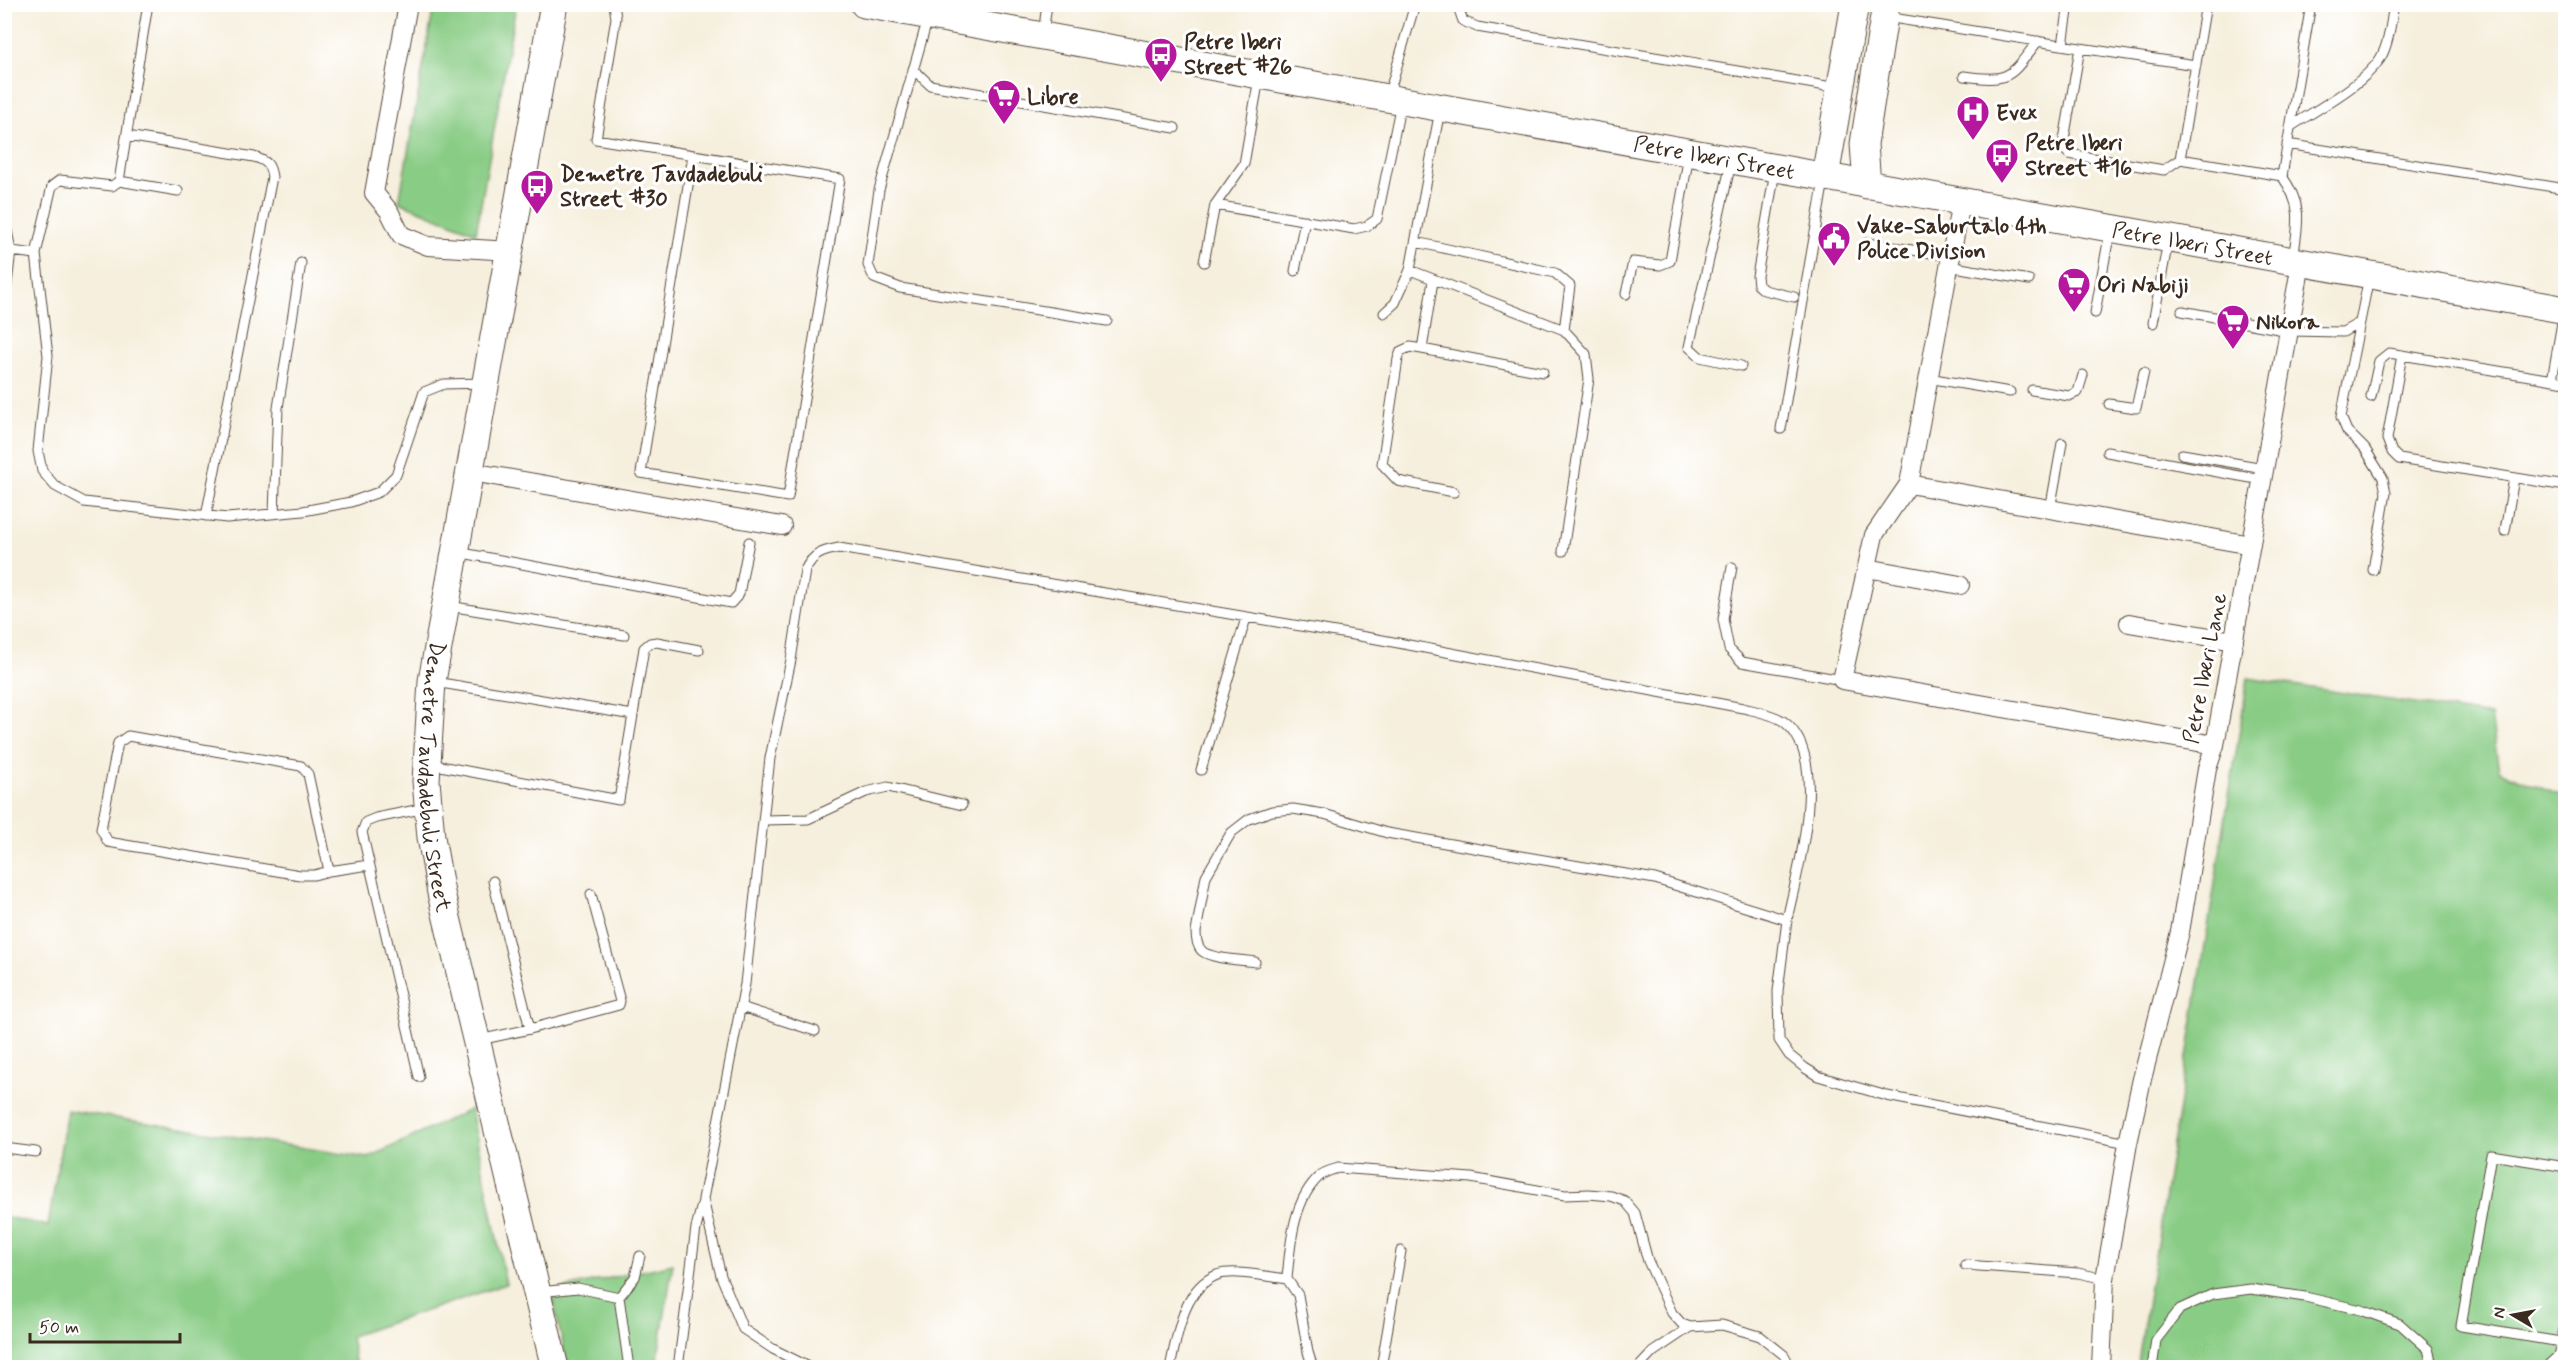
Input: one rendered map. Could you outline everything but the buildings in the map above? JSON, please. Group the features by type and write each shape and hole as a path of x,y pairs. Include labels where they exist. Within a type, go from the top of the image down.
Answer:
{"street":[{"path":"408,4 374,193 402,235 428,246 511,251"},
{"name":"Demetre Tavdadebuli Street","path":"554,4 432,681 427,764 431,837 441,893 555,1368"},
{"name":"Petre Iberi Street","path":"864,4 2565,310"},
{"path":"1825,177 1855,4"},
{"path":"1867,184 1864,144 1884,11"},
{"path":"1961,202 1909,484 1874,535 1842,680 2215,745"},
{"name":"Petre Iberi Lane","path":"2101,1368 2105,1279 2128,1143 2180,932 2207,769 2215,745 2289,331 2296,262"},
{"path":"471,472 782,526"},
{"path":"1909,484 2251,545"},
{"path":"1867,568 1960,585"},
{"path":"2129,623 2234,641"}],"lane":[{"path":"148,4 119,181 112,186 60,180 52,186 36,254 48,356 38,451 42,471 55,486 84,502 227,518 303,511 351,502 379,492 396,475 424,392 444,384 487,383"},
{"path":"614,4 616,18 596,139 840,179 788,497 641,473 693,155"},
{"path":"1042,37 1047,4"},
{"path":"1215,205 1354,229 1367,226 1377,219 1394,100 1415,4"},
{"path":"1456,4 1463,21 1477,27 1840,89"},
{"path":"2063,45 2069,4"},
{"path":"2180,159 2206,4"},
{"path":"2282,176 2310,4"},
{"path":"2290,128 2360,79 2380,59 2389,32 2394,4"},
{"path":"1884,11 2038,41 2196,65"},
{"path":"928,16 879,190 868,265 874,278 900,288 1107,321"},
{"path":"1964,76 1990,80 2011,75 2038,41"},
{"path":"2080,48 2064,140 2066,151 2076,156 2164,170 2180,159 2282,176 2295,194 2298,218 2296,262"},
{"path":"913,69 930,85 1175,128"},
{"path":"1204,262 1215,205 1244,164 1260,76"},
{"path":"1384,313 1395,303 1410,270 1440,108"},
{"path":"127,136 254,157 265,160 270,166 272,177 206,516"},
{"path":"2287,144 2565,189"},
{"path":"1626,294 1633,262 1660,265 1670,261 1689,153"},
{"path":"1732,160 1689,347 1700,357 1741,366"},
{"path":"1775,168 1757,276 1758,285 1764,290 1794,297"},
{"path":"1781,429 1825,177"},
{"path":"119,181 178,191"},
{"path":"4,215 8,251 4,307"},
{"path":"1295,271 1305,220"},
{"path":"2095,313 2110,229"},
{"path":"1815,233 1838,236"},
{"path":"2153,323 2169,239"},
{"path":"1416,242 1555,273 1570,286 1563,330"},
{"path":"1867,243 2029,280"},
{"path":"8,251 36,254"},
{"path":"274,513 278,408 301,263"},
{"path":"1410,270 1563,330 1586,354 1589,379 1563,551"},
{"path":"2369,275 2341,417 2347,431 2365,449 2383,478 2386,493 2373,570"},
{"path":"1422,349 1433,280"},
{"path":"2553,380 2565,310"},
{"path":"2182,311 2289,331 2343,332 2359,323"},
{"path":"1454,492 1398,481 1382,464 1401,351 1410,347 1543,372"},
{"path":"2371,397 2379,361 2389,353 2565,382"},
{"path":"2402,355 2387,439 2392,452 2399,459 2565,486"},
{"path":"2109,404 2136,408 2144,372"},
{"path":"2032,390 2069,396 2078,392 2083,375"},
{"path":"1929,378 2010,392"},
{"path":"2050,510 2062,443"},
{"path":"2107,452 2263,474"},
{"path":"2182,454 2263,474"},
{"path":"2505,531 2514,478"},
{"path":"457,552 731,603 739,594 749,542"},
{"path":"678,1368 696,1228 746,984 774,736 791,660 805,570 811,558 822,551 839,548 1554,671 1743,708 1782,720 1798,738 1805,756 1809,780 1803,842 1787,920 1778,991 1779,1040 1789,1056 1818,1076 1887,1096 2128,1143"},
{"path":"1732,567 1723,619 1729,649 1742,662 1842,680"},
{"path":"447,606 624,635"},
{"path":"1201,770 1246,618"},
{"path":"427,764 619,800 644,648 650,643 657,642 699,650"},
{"path":"432,681 633,715"},
{"path":"329,871 308,774 301,766 128,736 118,743 101,829 108,842 300,875 314,875 369,865"},
{"path":"764,820 808,819 866,792 888,788 962,805"},
{"path":"419,1077 362,832 366,822 375,818 428,807"},
{"path":"1255,962 1213,956 1202,951 1196,941 1197,922 1206,876 1230,833 1248,819 1272,811 1293,809 1324,814 1387,834 1655,879 1787,920"},
{"path":"493,881 530,1029"},
{"path":"477,1040 530,1029 619,1005 620,1001 591,894"},
{"path":"741,1007 815,1031"},
{"path":"4,1148 36,1152"},
{"path":"2561,1342 2461,1326 2491,1155 2565,1167"},
{"path":"1313,1368 1298,1295 1287,1279 1297,1217 1309,1189 1322,1174 1338,1168 1471,1178 1565,1195 1611,1196 1625,1201 1635,1213 1648,1261 1672,1313 1682,1324 1690,1327 1722,1325 1760,1336 1784,1355 1791,1368"},
{"path":"703,1199 721,1276 743,1329 773,1349 811,1368"},
{"path":"1381,1368 1401,1251"},
{"path":"629,1368 619,1297 635,1277 640,1256"},
{"path":"1965,1265 2078,1273 2105,1279"},
{"path":"1170,1368 1186,1307 1200,1284 1219,1275 1252,1275 1287,1279"},
{"path":"537,1293 578,1288 619,1297"},
{"path":"2152,1368 2157,1340 2180,1309 2213,1294 2251,1289 2306,1297 2361,1310 2400,1324 2428,1349 2433,1368"},
{"path":"2546,1368 2558,1356 2565,1321"},
{"path":"1638,1368 1653,1352 1690,1327"}],"green space":[{"path":"434,5 516,5 476,233 399,202"},
{"path":"2248,678 2491,716 2499,771 2565,796 2565,1367 2137,1368"},
{"path":"471,1109 506,1284 351,1336 356,1367 5,1367 5,1217 48,1226 67,1110 368,1158"},
{"path":"673,1264 656,1367 568,1367 551,1291"}],"place":[{"name":"Petre Iberi Street #26","path":"1161,83"},
{"name":"Libre","path":"1004,125"},
{"name":"Evex","path":"1973,141"},
{"name":"Petre Iberi Street #16","path":"2002,184"},
{"name":"Demetre Tavdadebuli Street #30","path":"537,215"},
{"name":"Vake-Saburtalo 4th Police Division","path":"1834,267"},
{"name":"Ori Nabiji","path":"2074,313"},
{"name":"Nikora","path":"2233,350"}]}
